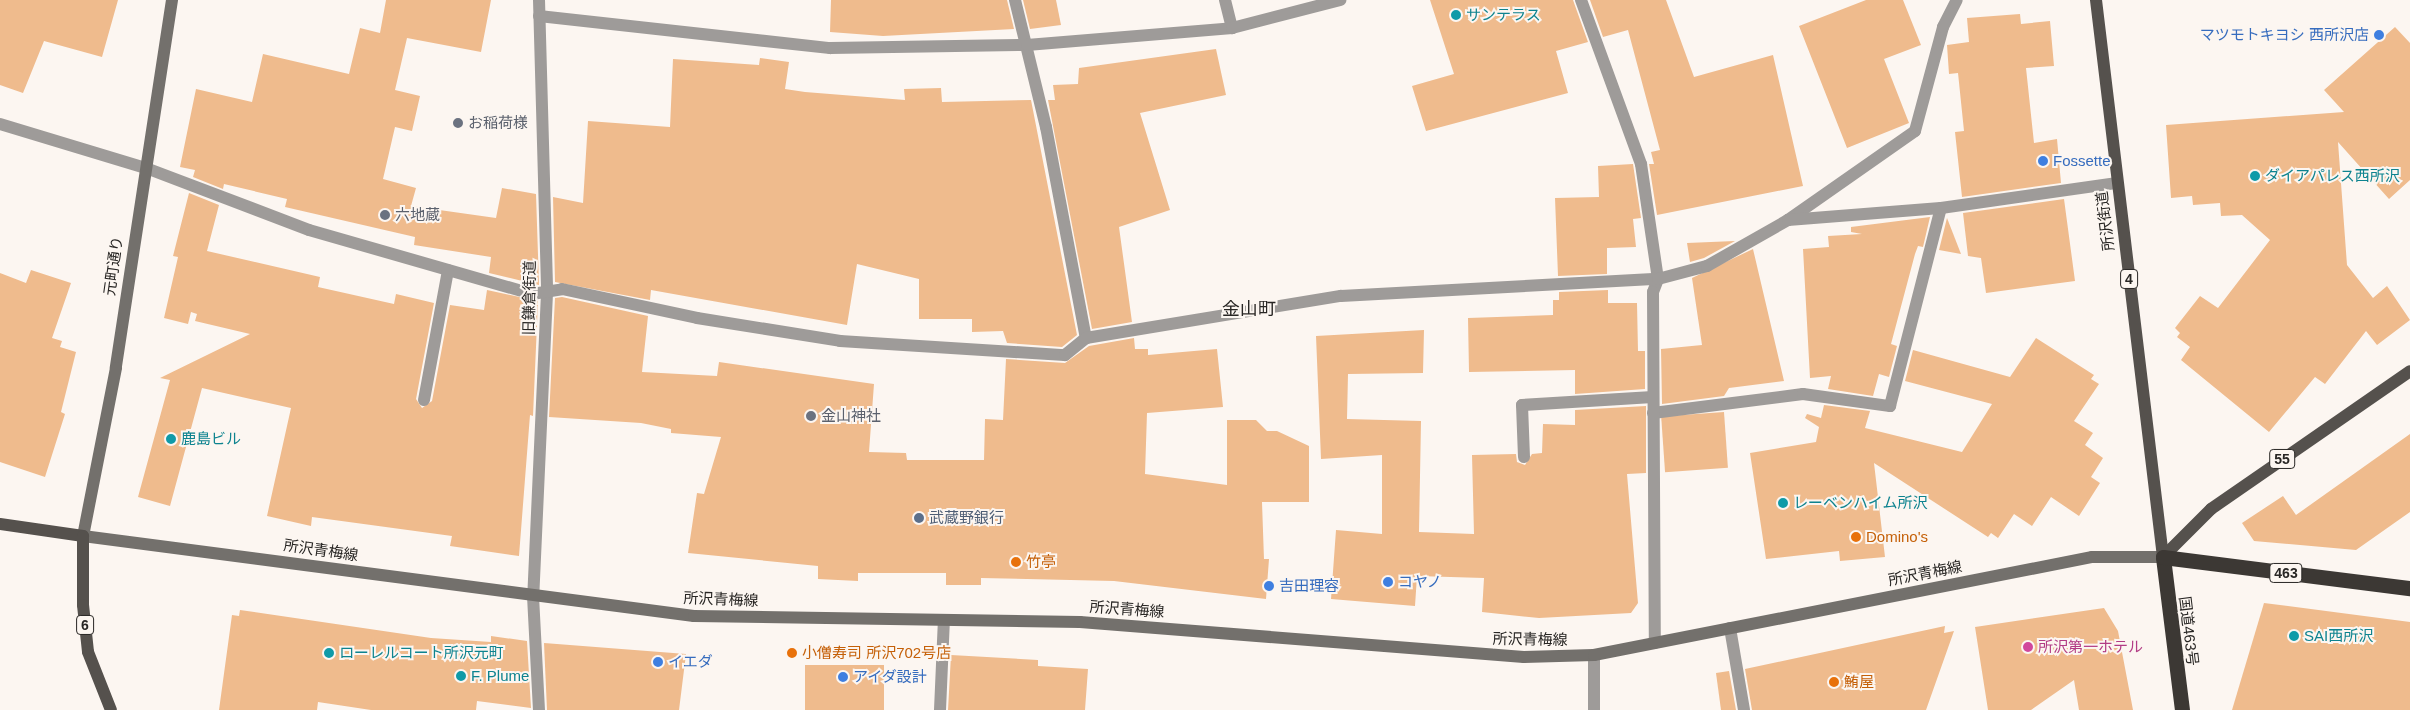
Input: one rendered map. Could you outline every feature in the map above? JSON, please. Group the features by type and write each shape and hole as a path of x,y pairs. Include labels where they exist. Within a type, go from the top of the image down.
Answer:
{"highway":[{"name":"463","path":"2162,557 2410,588"},
{"name":"国道463号","path":"2162,557 2182,710"}],"main road":[{"name":"元町通り","path":"83,536 116,368 172,0"},
{"name":"所沢街道","path":"2096,0 2162,557"},
{"name":"55","path":"2162,557 2211,509 2410,371"},
{"path":"0,524 83,536"},
{"name":"所沢青梅線","path":"83,536 694,616 1120,624 1524,657 1594,655 2092,557 2162,557"},
{"name":"6","path":"83,536 82,605 88,652 110,710"}],"street":[{"name":"旧鎌倉街道","path":"539,0 547,293 532,596 539,710"},
{"path":"1015,0 1027,45 1086,338"},
{"path":"1225,0 1232,28"},
{"path":"539,16 830,48 1027,45 1232,28 1340,0"},
{"path":"1581,0 1641,164 1658,279 1652,292 1655,643"},
{"path":"0,124 146,168 308,230 532,294 562,289 697,318 840,341 1065,354 1086,338 1341,296 1658,279 1707,266 1788,220 1915,131 1943,27 1957,0"},
{"path":"1788,220 1941,208 2117,183"},
{"path":"1653,412 1803,394 1890,406 1941,208"},
{"path":"424,400 448,270"},
{"path":"1524,457 1522,405 1653,397"},
{"path":"940,710 944,620"},
{"path":"1730,628 1744,710"},
{"path":"1594,655 1594,710"}],"building":[{"path":"0,0 118,0 102,57 44,41 23,93 0,85"},
{"path":"386,0 491,0 481,52 407,38 395,90 420,96 412,131 395,127 383,179 416,188 411,206 496,218 502,188 536,194 539,285 489,273 491,257 414,245 415,237 285,207 287,199 224,184 223,189 193,177 195,170 180,167 196,89 252,102 263,54 349,74 360,28 380,33"},
{"path":"831,0 1007,0 1014,29 883,36 830,32"},
{"path":"1023,0 1056,0 1061,25 1030,29"},
{"path":"1430,0 1573,0 1588,42 1556,51 1568,93 1426,131 1412,86 1454,74"},
{"path":"1590,0 1666,0 1694,77 1773,55 1803,186 1657,215 1649,164 1654,164 1651,152 1660,150 1628,30 1603,37"},
{"path":"1866,0 1903,0 1921,45 1884,59 1909,123 1847,148 1799,26"},
{"path":"2020,14 2021,24 2050,21 2054,66 2026,68 2034,143 2057,139 2061,183 1962,197 1955,132 1964,131 1958,73 1949,74 1947,45 1969,42 1967,18"},
{"path":"2395,27 2410,43 2410,180 2389,199 2338,142 2347,265 2373,298 2387,286 2410,320 2377,345 2366,331 2325,384 2315,377 2269,432 2181,360 2190,347 2177,337 2180,333 2175,328 2200,296 2218,308 2270,240 2242,215 2221,216 2220,203 2193,205 2192,196 2171,198 2166,125 2344,112 2324,90"},
{"path":"1216,49 1226,95 1140,113 1170,210 1119,227 1132,322 1092,329 1048,100 1055,100 1053,85 1078,84 1079,68"},
{"path":"760,58 789,62 785,89 905,100 904,89 941,88 942,102 1031,100 1077,335 1062,347 1007,343 1003,331 972,332 972,319 919,319 919,279 857,264 847,325 651,290 650,300 555,282 553,197 583,203 588,121 670,127 673,59 759,65"},
{"path":"1633,164 1641,218 1633,219 1636,247 1607,248 1607,274 1558,276 1555,198 1599,197 1598,166"},
{"path":"189,193 219,205 207,251 320,277 318,287 394,304 396,294 434,303 416,399 422,408 432,401 450,305 484,310 487,290 538,301 533,416 530,415 519,556 450,546 452,536 312,517 311,526 267,516 291,408 202,388 170,506 138,497 170,380 160,378 250,334 195,321 197,314 191,312 188,324 164,318 178,257 173,256"},
{"path":"2064,199 2075,281 1986,293 1981,258 1968,256 1963,213"},
{"path":"1930,217 1923,247 1918,246 1915,254 1891,344 1897,346 1889,377 1879,374 1873,396 1828,389 1831,376 1810,378 1803,249 1829,247 1828,236 1862,234 1851,232 1851,227"},
{"path":"1947,218 1961,254 1939,250"},
{"path":"1735,241 1704,258 1690,262 1687,243"},
{"path":"1753,249 1784,381 1729,388 1724,396 1662,404 1661,349 1702,345 1692,278"},
{"path":"31,270 71,283 52,338 62,341 60,347 76,352 61,412 65,414 45,477 0,462 0,273 26,283"},
{"path":"1608,290 1608,303 1637,303 1638,351 1645,351 1645,389 1575,394 1575,370 1469,372 1468,318 1553,315 1553,300 1559,300 1559,292"},
{"path":"562,297 648,316 642,372 717,376 719,362 874,384 869,452 906,453 907,460 984,460 985,419 1003,420 1006,359 1065,363 1089,346 1134,338 1135,349 1148,349 1148,355 1217,349 1223,407 1147,413 1145,474 1227,485 1227,420 1256,420 1267,431 1277,431 1309,446 1309,502 1262,502 1264,559 1269,559 1266,599 1114,581 981,578 981,585 946,585 946,573 858,573 858,581 818,579 818,566 688,553 697,493 704,494 721,437 671,433 671,429 641,423 549,417 555,298"},
{"path":"1424,330 1423,373 1348,374 1347,419 1421,421 1419,532 1474,534 1472,455 1516,454 1517,462 1525,465 1532,454 1542,453 1543,424 1575,425 1575,410 1646,406 1646,473 1627,474 1638,603 1631,613 1539,618 1482,612 1484,578 1417,576 1415,606 1331,599 1336,530 1382,534 1382,455 1321,459 1316,336"},
{"path":"2036,338 2094,375 2091,379 2099,384 2074,421 2093,433 2085,445 2103,458 2091,477 2100,483 2079,516 2051,497 2032,526 2014,514 1998,538 1991,533 1988,537 1874,463 1885,557 1840,561 1839,551 1766,559 1750,453 1816,442 1819,427 1805,418 1807,414 1821,418 1824,405 1870,411 1865,428 1962,452 1992,404 1905,381 1913,350 2010,377"},
{"path":"1724,412 1728,468 1665,472 1661,416"},
{"path":"2410,434 2410,512 2356,550 2254,541 2242,523 2283,496 2296,515"},
{"path":"2264,603 2410,622 2410,710 2232,710"},
{"path":"2104,608 2118,631 2133,710 2079,710 2074,680 2031,710 1988,710 1975,627"},
{"name":"ローレルコート所沢元町","path":"240,610 431,638 491,642 491,636 527,641 531,708 477,701 476,710 371,710 318,702 317,710 219,710 232,615 239,616"},
{"path":"1945,626 1944,633 1954,631 1926,710 1752,710 1745,669"},
{"path":"544,643 686,654 679,710 547,710"},
{"path":"951,655 1038,660 1038,666 1088,669 1085,710 948,710"},
{"path":"805,665 884,665 884,710 805,710"},
{"path":"1729,671 1736,710 1721,710 1716,673"}],"place":[{"name":"サンテラス","path":"1456,15"},
{"name":"マツモトキヨシ 西所沢店","path":"2379,35"},
{"name":"お稲荷様","path":"458,123"},
{"name":"Fossette","path":"2043,161"},
{"name":"ダイアパレス西所沢","path":"2255,176"},
{"name":"六地蔵","path":"385,215"},
{"name":"金山神社","path":"811,416"},
{"name":"鹿島ビル","path":"171,439"},
{"name":"レーベンハイム所沢","path":"1783,503"},
{"name":"武蔵野銀行","path":"919,518"},
{"name":"Domino's","path":"1856,537"},
{"name":"竹亭","path":"1016,562"},
{"name":"コヤノ","path":"1388,582"},
{"name":"吉田理容","path":"1269,586"},
{"name":"SAI西所沢","path":"2294,636"},
{"name":"所沢第一ホテル","path":"2028,647"},
{"name":"ローレルコート所沢元町","path":"329,653"},
{"name":"小僧寿司 所沢702号店","path":"792,653"},
{"name":"イエダ","path":"658,662"},
{"name":"F. Plume","path":"461,676"},
{"name":"アイダ設計","path":"843,677"},
{"name":"鮪屋","path":"1834,682"}],"district":[{"name":"金山町","path":"1249,309"}]}
